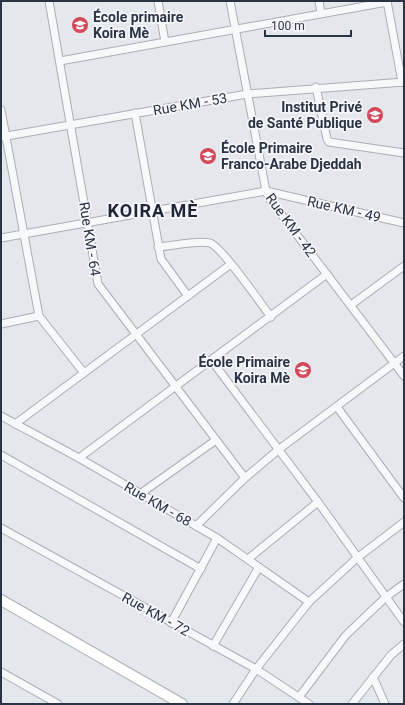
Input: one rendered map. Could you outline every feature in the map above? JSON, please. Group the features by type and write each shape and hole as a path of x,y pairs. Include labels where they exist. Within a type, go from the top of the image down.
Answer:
{"main road":[{"path":"2,601 182,704"}],"street":[{"name":"Rue KM - 64","path":"49,1 72,124 98,284 137,334 175,388 245,478"},
{"path":"158,1 165,42"},
{"name":"Rue KM - 42","path":"230,1 266,191 272,203 404,376"},
{"path":"319,1 321,13"},
{"path":"60,61 387,1 403,82"},
{"name":"Rue KM - 53","path":"3,137 247,94 316,87 403,82"},
{"path":"316,87 327,139 329,142 404,153"},
{"path":"1,110 3,137 39,316 84,373"},
{"path":"135,113 158,247 164,265 188,296"},
{"name":"Rue KM - 49","path":"1,238 88,224 266,191 404,224"},
{"path":"158,247 204,242 212,244 231,264 271,317"},
{"path":"15,424 231,264"},
{"path":"351,305 404,266"},
{"path":"79,458 212,361 327,274"},
{"path":"1,324 39,316"},
{"path":"196,526 245,478 278,450 404,356"},
{"path":"212,361 318,502 404,622"},
{"path":"337,406 404,498"},
{"name":"Rue KM - 68","path":"1,416 79,458 217,538 309,602"},
{"path":"140,494 216,440"},
{"path":"1,455 201,569"},
{"path":"248,559 318,502"},
{"path":"233,704 256,669 309,602 357,558 404,522"},
{"name":"Rue KM - 72","path":"1,528 256,669 309,704"},
{"path":"171,623 217,538"},
{"path":"213,646 259,566"},
{"path":"299,697 337,644 386,597 404,584"},
{"path":"352,704 391,655 404,644"},
{"path":"1,672 58,704"},
{"path":"374,677 385,704"}],"place":[{"name":"École primaire Koira Mè","path":"80,25"},
{"name":"Institut Privé de Santé Publique","path":"375,115"},
{"name":"École Primaire Franco-Arabe Djeddah","path":"208,156"},
{"name":"École Primaire Koira Mè","path":"303,370"}],"district":[{"name":"KOIRA MÈ","path":"153,211"}]}
